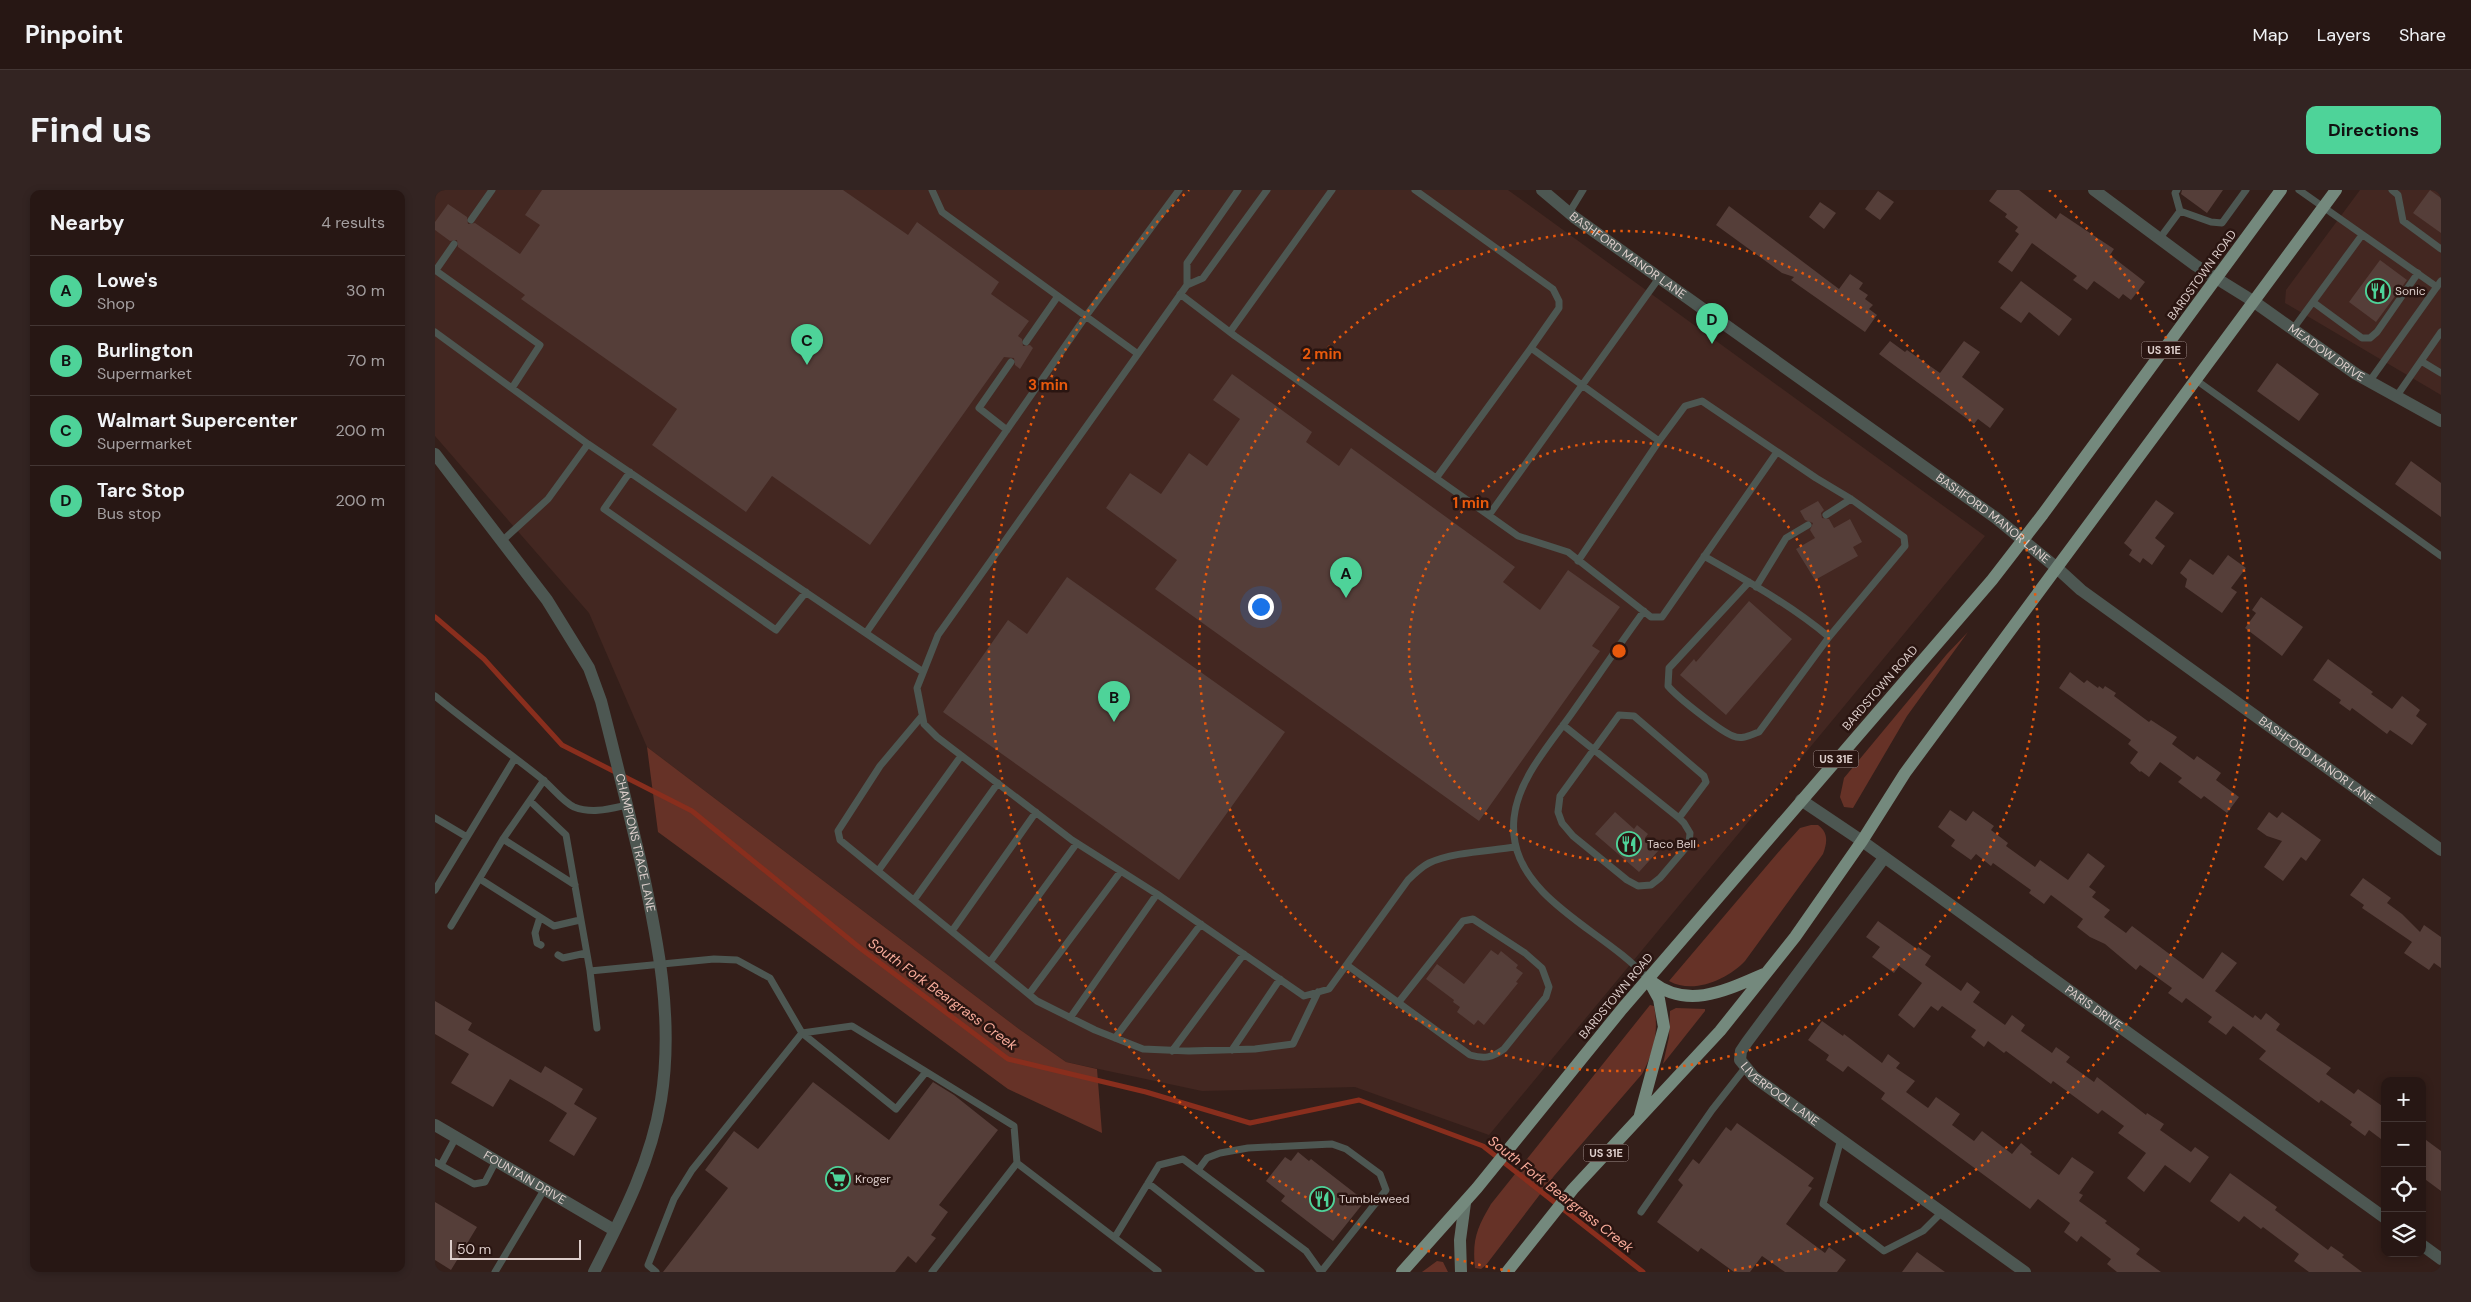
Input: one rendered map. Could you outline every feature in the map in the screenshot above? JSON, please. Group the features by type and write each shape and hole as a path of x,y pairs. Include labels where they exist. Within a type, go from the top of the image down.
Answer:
{"main road":[{"name":"BARDSTOWN ROAD","path":"1465,1203 1513,1147 1648,979 1992,580 2024,540 2281,190"},
{"name":"US 31E","path":"1507,1272 1573,1189 1720,1032 1795,937 1862,840 1905,773 2058,569 2253,300 2336,190"},
{"path":"1648,979 1665,992 1682,997 1719,993 1767,973"},
{"path":"1640,1117 1664,1027 1659,999 1648,979"},
{"name":"US 31E","path":"1402,1272 1465,1203"},
{"path":"1461,1272 1460,1240 1465,1203"}],"street":[{"name":"BASHFORD MANOR LANE","path":"1542,190 1569,213 2024,540 2081,590 2441,850"},
{"name":"MEADOW DRIVE","path":"2094,190 2216,279 2253,300 2369,382 2441,421"},
{"name":"CHAMPIONS TRACE LANE","path":"435,454 547,600 589,668 604,711 653,917 661,963 666,1042 661,1100 649,1148 632,1198 594,1272"},
{"name":"PARIS DRIVE","path":"1801,800 1862,840 1884,858 2381,1215"},
{"name":"LIVERPOOL LANE","path":"1884,858 1747,1042 1741,1051 1740,1060 1745,1068 1841,1140 2025,1272"},
{"name":"FOUNTAIN DRIVE","path":"435,1125 614,1230"},
{"path":"2426,1249 2441,1259"}],"lane":[{"path":"471,220 492,190"},
{"path":"932,190 942,212 1138,354"},
{"path":"866,633 1086,316 1179,190"},
{"path":"1187,285 1187,264 1238,190"},
{"path":"1267,190 1203,278 1187,285 1180,294 938,635 917,688 924,724 961,756 1077,843 1157,894 1304,996 1329,990 1408,880 1419,869 1440,860 1515,847"},
{"path":"1230,332 1332,190"},
{"path":"1415,190 1553,289 1559,302 1559,308 1437,477"},
{"path":"1569,213 1583,190"},
{"path":"2177,190 2175,193 2180,211"},
{"path":"2180,211 2211,222 2221,223 2246,190"},
{"path":"2299,190 2418,273 2439,284 2369,382"},
{"path":"2392,190 2398,195 2403,221 2441,249"},
{"path":"2160,238 2180,211"},
{"path":"2293,329 2362,235"},
{"path":"455,244 435,270 540,345 512,388"},
{"path":"2313,302 2362,338 2370,338 2377,332 2418,273"},
{"path":"1489,515 1659,278"},
{"path":"1180,294 1230,332 1518,536 1568,552 1651,617 1662,617 1777,452"},
{"path":"1026,342 1057,296"},
{"path":"435,332 588,444 923,672"},
{"path":"2396,397 2441,332"},
{"path":"1531,348 1659,441"},
{"path":"2421,361 2441,373"},
{"path":"1007,430 979,408 1011,362"},
{"path":"2196,380 2441,556"},
{"path":"1578,561 1659,441 1685,406 1702,401 1851,499 1904,537 1905,546 1829,637 1759,732 1746,737 1733,736 1676,696 1668,686 1669,668 1749,582"},
{"path":"502,541 548,499 588,444"},
{"path":"630,472 604,509 775,630 806,592"},
{"path":"1826,515 1851,499"},
{"path":"1756,587 1786,538 1808,525"},
{"path":"1704,556 1809,620 1829,637"},
{"path":"1644,611 1525,782 1515,808 1515,847 1520,861 1543,892 1632,961 1648,979"},
{"path":"435,696 485,737 544,780 572,806 586,810 601,811 627,805"},
{"path":"922,716 880,766 837,831 840,840 1029,994 1070,1018 1115,1038 1143,1049 1172,1051 1231,1050 1293,1044 1318,992"},
{"path":"1563,725 1593,749 1679,818 1689,833 1689,844 1660,878 1651,885 1639,886 1604,861 1573,836 1562,824 1558,812 1560,796 1593,749 1619,716 1634,716 1704,776 1706,782 1679,818"},
{"path":"878,871 961,756"},
{"path":"435,890 515,758"},
{"path":"451,926 503,839 544,780"},
{"path":"914,900 999,783"},
{"path":"530,801 566,835 590,971 597,1028"},
{"path":"952,931 1037,812"},
{"path":"435,818 467,836"},
{"path":"503,839 575,885"},
{"path":"990,962 1077,843"},
{"path":"1029,994 1121,871"},
{"path":"479,879 554,926 581,920"},
{"path":"1070,1018 1157,894"},
{"path":"540,917 535,933 537,942 541,945"},
{"path":"1347,965 1398,1003 1470,1055 1489,1058 1504,1049 1545,997 1549,988 1543,968 1525,953 1473,919 1463,921 1457,927 1398,1003"},
{"path":"1115,1038 1201,924"},
{"path":"557,955 563,958 586,954"},
{"path":"1172,1051 1245,954"},
{"path":"590,971 714,959 737,960 770,978 802,1033 896,1109 926,1072"},
{"path":"1231,1050 1280,979"},
{"path":"656,1272 648,1265 679,1192 692,1170 802,1033 852,1026 1014,1126 1017,1163 932,1272"},
{"path":"1641,1212 1712,1110 1745,1068"},
{"path":"456,1137 438,1163 473,1184 485,1182 496,1161"},
{"path":"1841,1140 1823,1204 1884,1251 1923,1231 1942,1212"},
{"path":"1115,1237 1159,1165 1183,1159 1306,1250 1321,1272 1386,1190 1380,1174 1346,1149 1332,1144 1247,1148 1220,1153 1207,1158 1198,1170"},
{"path":"1017,1163 1158,1272"},
{"path":"1148,1183 1251,1262 1261,1272"},
{"path":"495,1272 544,1190"}],"shaded area":[{"path":"435,190 1508,190 1985,536 1489,1135 1355,1087 1202,1091 1066,1062 1019,1029 647,747 589,613 435,436"},
{"path":"2360,190 2441,190 2441,395 2285,303 2286,290"},
{"path":"1968,632 1907,716 1853,808 1844,807 1840,797 1844,778 1947,654"},
{"path":"647,747 1019,1029 1066,1062 1097,1069 1102,1133 1008,1089 658,832"},
{"path":"1818,825 1824,831 1826,842 1823,854 1745,961 1738,968 1720,979 1700,986 1679,985 1669,981 1800,828"},
{"path":"1650,1005 1654,1006 1656,1033 1650,1058 1642,1074 1554,1176 1486,1265 1481,1269 1475,1268 1475,1241 1482,1220 1491,1204"},
{"path":"1676,1008 1705,1009 1705,1011 1663,1064 1669,1037 1670,1011"},
{"path":"1437,1261 1443,1262 1448,1272 1422,1272"}],"building":[{"path":"542,190 843,190 908,235 917,222 999,282 991,294 1029,321 1018,336 1022,339 1023,346 1030,345 1033,348 1020,369 1015,365 1014,358 1004,357 870,545 772,476 746,512 652,445 677,409 521,299 525,295 458,247 457,240 450,241 435,230 435,222 448,204 467,217 468,224 475,223 520,254 540,225 525,215"},
{"path":"1997,190 2019,190 2056,219 2060,213 2114,249 2110,255 2145,282 2131,300 2123,294 2119,299 2094,281 2087,290 2073,280 2077,276 2032,243 2012,272 1998,262 2019,234 2015,231 2018,227 2005,217 2007,214 1989,201"},
{"path":"2182,190 2223,190 2207,213 2181,194"},
{"path":"2430,190 2441,198 2441,233 2413,213"},
{"path":"1878,191 1894,202 1880,220 1865,209"},
{"path":"1820,202 1836,213 1824,229 1809,217"},
{"path":"1729,206 1839,289 1850,274 1863,283 1859,289 1868,295 1865,299 1873,305 1869,309 1877,315 1865,332 1791,280 1794,277 1782,273 1716,225"},
{"name":"Sonic","path":"2380,260 2407,280 2376,322 2349,302"},
{"path":"2021,281 2072,319 2059,336 2029,312 2021,323 2000,308"},
{"path":"1890,341 1905,352 1907,350 1940,373 1964,341 1980,352 1962,377 2004,409 1990,428 1978,419 1974,424 1879,354"},
{"path":"2277,363 2319,394 2299,421 2257,391"},
{"path":"1232,374 1312,432 1306,442 1339,466 1351,448 1515,567 1503,582 1540,610 1568,570 1620,607 1592,646 1600,651 1479,821 1155,589 1177,560 1106,508 1130,473 1161,494 1189,453 1207,466 1240,419 1213,400"},
{"path":"2411,461 2441,483 2441,517 2395,484"},
{"path":"2156,500 2174,513 2155,538 2165,546 2152,565 2143,558 2140,563 2129,555 2132,550 2124,543"},
{"path":"1818,501 1824,510 1821,513 1822,518 1829,519 1834,528 1850,519 1862,542 1853,547 1858,556 1815,580 1796,549 1815,538 1810,530 1813,523 1805,520 1800,511"},
{"path":"2228,555 2246,568 2231,588 2237,592 2222,613 2185,587 2187,579 2180,573 2190,559 2213,575"},
{"path":"1067,577 1285,732 1179,880 943,712 1008,620 1027,634"},
{"path":"2261,597 2303,627 2282,656 2245,628 2256,613 2252,610"},
{"path":"1749,601 1792,639 1726,715 1680,675 1694,659 1696,662"},
{"path":"2328,659 2373,692 2371,694 2392,709 2402,696 2420,710 2416,716 2427,724 2412,745 2390,730 2387,734 2352,708 2350,711 2339,703 2341,700 2313,680"},
{"path":"2070,672 2084,683 2087,680 2098,688 2099,686 2103,689 2105,686 2116,693 2114,696 2149,722 2151,720 2177,737 2172,744 2194,760 2197,756 2221,773 2216,780 2239,797 2227,813 2204,796 2201,799 2178,782 2182,778 2160,762 2149,777 2140,772 2130,763 2138,752 2128,744 2131,740 2059,688"},
{"path":"1950,810 1966,821 1973,811 1994,826 1991,830 2008,843 2006,846 2035,867 2040,860 2068,880 2088,853 2105,866 2089,887 2096,892 2092,897 2110,910 2104,917 2126,933 2132,926 2203,979 2222,952 2237,963 2215,991 2253,1018 2255,1015 2261,1020 2266,1013 2280,1024 2276,1030 2331,1068 2326,1074 2354,1094 2358,1089 2381,1105 2381,1139 2369,1130 2365,1136 2350,1125 2352,1122 2321,1100 2319,1103 2259,1059 2266,1051 2233,1026 2226,1035 2208,1022 2212,1017 2186,998 2182,1003 2168,993 2172,988 2140,965 2136,970 2105,944 2090,937 2077,927 2083,919 2051,895 2044,904 2029,893 2031,890 1993,863 1991,866 1976,854 1971,860 1951,846 1955,840 1938,827"},
{"name":"Taco Bell","path":"1615,812 1634,829 1637,825 1648,834 1645,838 1659,850 1639,872 1595,834"},
{"path":"2269,812 2277,818 2282,812 2321,840 2306,861 2301,857 2283,881 2264,867 2282,841 2267,836 2257,829"},
{"path":"2363,878 2391,898 2387,903 2402,914 2420,932 2424,925 2441,937 2441,968 2434,963 2429,970 2404,953 2412,942 2362,908 2364,905 2350,895"},
{"path":"1878,921 1917,949 1918,947 1931,956 1925,965 1961,991 1967,982 1980,992 1973,1002 2005,1025 2012,1015 2025,1025 2021,1031 2052,1053 2056,1047 2070,1057 2066,1062 2094,1082 2097,1077 2146,1115 2147,1113 2164,1124 2160,1130 2191,1152 2195,1147 2209,1157 2190,1183 2165,1165 2144,1192 2127,1178 2146,1153 2118,1133 2124,1126 2102,1110 2098,1114 2053,1081 2051,1084 2006,1051 2004,1053 1988,1041 1984,1047 1971,1037 1976,1030 1942,1006 1938,1011 1931,1006 1914,1028 1898,1015 1922,983 1899,966 1894,973 1872,957 1880,947 1866,937"},
{"path":"1491,950 1498,955 1501,951 1518,965 1516,968 1523,973 1516,982 1518,983 1484,1025 1478,1020 1474,1025 1457,1012 1460,1007 1453,1002 1454,1000 1426,979 1437,964 1464,984"},
{"path":"435,1001 472,1023 468,1030 541,1073 545,1066 583,1089 574,1104 597,1118 574,1156 549,1141 567,1113 551,1103 510,1079 493,1107 451,1083 469,1054 435,1034"},
{"path":"1822,1021 1843,1036 1844,1034 1882,1063 1888,1054 1900,1063 1896,1068 1915,1081 1906,1092 1928,1108 1936,1097 1960,1114 1952,1125 1974,1141 1982,1131 2012,1154 2021,1143 2032,1152 2030,1154 2059,1175 2072,1157 2094,1172 2079,1193 2083,1195 2079,1201 2107,1221 2105,1223 2140,1249 2136,1254 2161,1272 2117,1272 2107,1264 2111,1259 2081,1236 2077,1242 2064,1232 2070,1223 2038,1199 2030,1209 1881,1099 1885,1093 1848,1066 1843,1072 1826,1060 1829,1055 1808,1040"},
{"name":"Kroger","path":"813,1082 889,1140 933,1082 954,1095 998,1130 939,1205 948,1212 931,1235 936,1238 916,1263 908,1256 895,1272 663,1272 728,1188 705,1170 734,1131 758,1149"},
{"path":"1737,1123 1814,1178 1808,1186 1812,1188 1786,1224 1825,1253 1829,1247 1846,1260 1837,1272 1785,1272 1762,1256 1750,1272 1734,1272 1701,1248 1698,1252 1657,1222 1683,1185 1678,1180 1693,1159 1699,1164 1726,1127 1731,1131"},
{"path":"2426,1140 2441,1151 2441,1191 2426,1180"},
{"name":"Tumbleweed","path":"1298,1152 1309,1161 1311,1159 1365,1201 1333,1241 1281,1201 1285,1196 1266,1181 1285,1157 1291,1161"},
{"path":"2230,1173 2277,1207 2275,1210 2328,1250 2331,1246 2344,1255 2342,1257 2362,1272 2309,1272 2294,1261 2299,1254 2263,1227 2261,1229 2244,1216 2239,1222 2210,1201"},
{"path":"435,1202 477,1227 451,1270 435,1260"},
{"path":"1917,1252 1945,1272 1902,1272"}],"waterway":[{"name":"South Fork Beargrass Creek","path":"435,617 484,659 562,745 692,811 860,948 1008,1059 1146,1092 1250,1123 1359,1100 1483,1146 1643,1272"}],"place":[{"name":"Sonic","path":"2378,291"},
{"name":"Tarc Stop","path":"1712,344"},
{"name":"Walmart Supercenter","path":"807,365"},
{"name":"Lowe's","path":"1346,598"},
{"name":"Burlington","path":"1114,722"},
{"name":"Taco Bell","path":"1629,844"},
{"name":"Kroger","path":"838,1179"},
{"name":"Tumbleweed","path":"1322,1199"}]}
